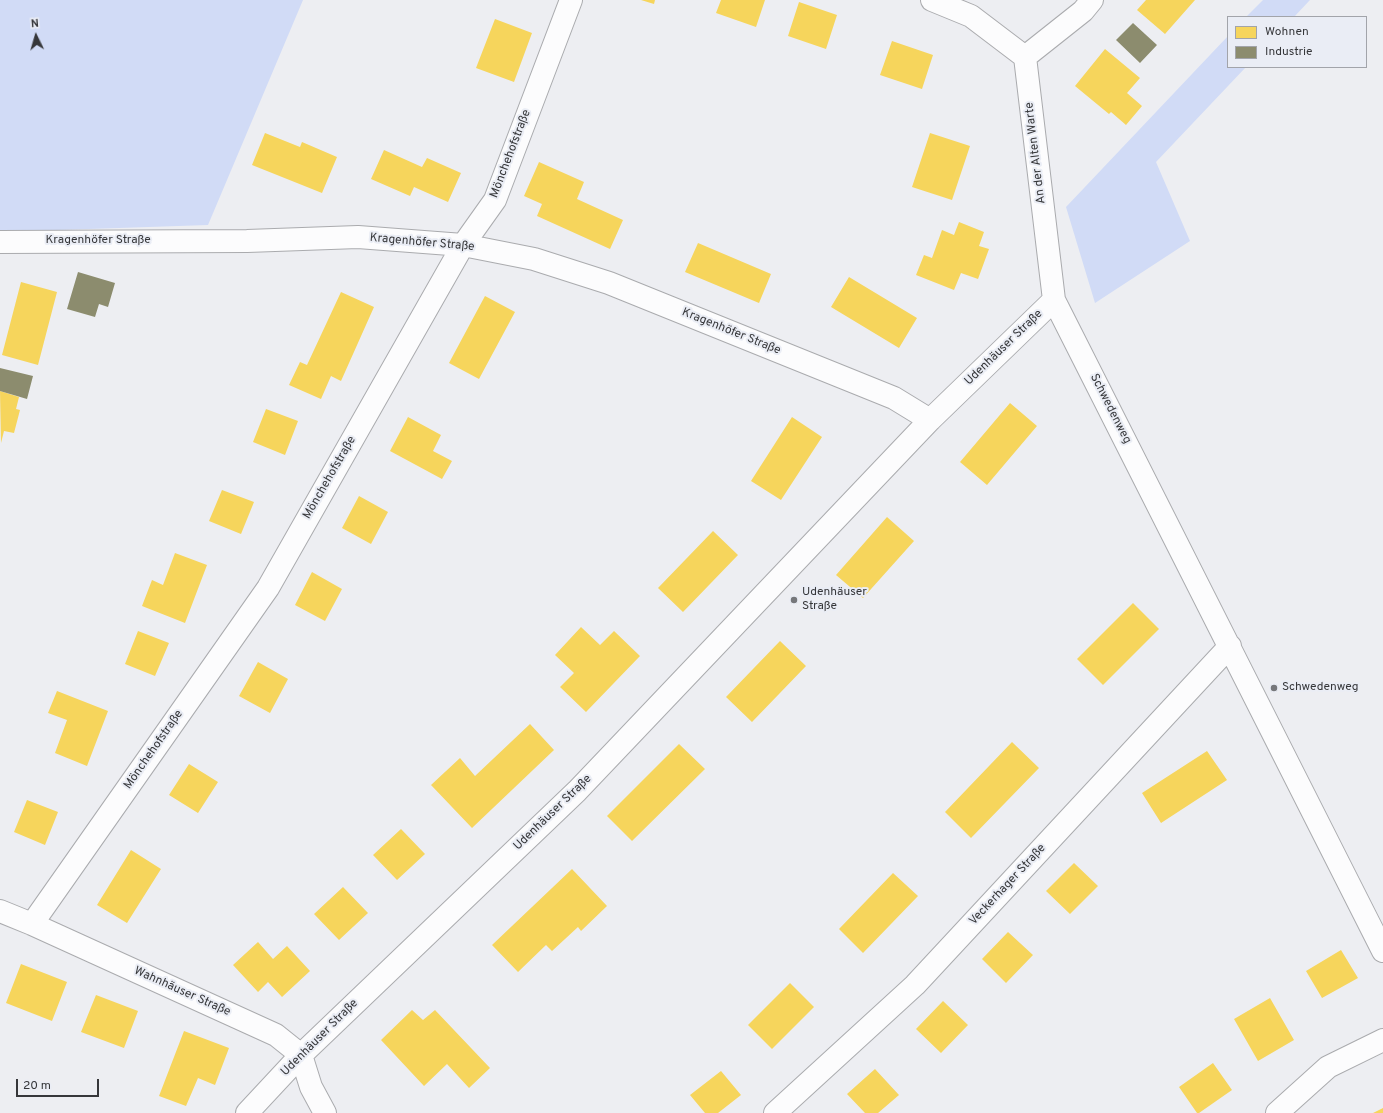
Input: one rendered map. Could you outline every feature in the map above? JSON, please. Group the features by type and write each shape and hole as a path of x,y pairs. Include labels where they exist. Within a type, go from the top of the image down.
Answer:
{"street":[{"name":"Mönchehofstraße","path":"32,924 268,588 463,245 495,200 571,0"},
{"path":"932,0 971,16 1025,57 1084,11 1092,0"},
{"name":"An der Alten Warte","path":"1025,57 1048,248"},
{"name":"Kragenhöfer Straße","path":"0,242 247,241 358,237 463,245 534,259 609,283 894,398 930,420"},
{"name":"Schwedenweg","path":"1048,248 1054,300 1383,951"},
{"name":"Udenhäuser Straße","path":"247,1113 301,1055 577,791 930,420 1054,300"},
{"name":"Veckerhager Straße","path":"775,1113 914,985 1230,646"},
{"name":"Wahnhäuser Straße","path":"0,911 32,924 276,1035 301,1055"},
{"path":"1277,1113 1328,1067 1383,1040"},
{"path":"301,1055 311,1087 325,1113"}],"shaded area":[{"path":"0,0 303,0 208,225 0,232"},
{"path":"1263,0 1310,0 1295,16 1247,16"},
{"path":"1227,37 1227,68 1245,68 1156,162 1190,241 1095,303 1066,207"}],"building: Wohnen":[{"path":"641,0 655,0 654,4"},
{"path":"721,0 765,0 756,27 716,13"},
{"path":"1146,0 1195,0 1165,34 1137,10"},
{"path":"799,2 837,15 826,49 788,36"},
{"path":"495,19 532,33 514,82 476,68"},
{"path":"892,41 933,55 922,89 880,75"},
{"path":"1105,49 1140,78 1127,93 1142,106 1126,125 1111,112 1109,114 1075,86"},
{"path":"265,133 300,147 302,142 337,157 322,193 252,165"},
{"path":"930,133 970,146 952,200 912,187"},
{"path":"384,150 422,167 427,158 461,173 448,202 414,187 410,196 371,179"},
{"path":"539,162 584,182 577,199 623,220 610,249 537,216 542,204 524,196"},
{"path":"959,222 984,232 979,246 989,249 978,279 961,273 954,290 916,275 924,255 932,258 942,230 954,235"},
{"path":"698,243 771,274 759,303 685,272"},
{"path":"849,277 917,318 899,348 831,307"},
{"path":"21,282 57,292 38,365 2,355"},
{"path":"341,292 374,307 341,381 331,376 321,399 289,385 300,362 307,365"},
{"path":"485,296 515,312 479,379 449,363"},
{"path":"0,391 19,397 16,409 20,410 14,433 4,431 1,443"},
{"path":"1010,403 1037,426 987,485 960,462"},
{"path":"266,409 298,421 285,455 253,442"},
{"path":"408,417 441,435 433,451 452,461 442,479 390,451"},
{"path":"792,417 822,437 781,500 751,481"},
{"path":"222,490 254,502 241,534 209,521"},
{"path":"359,496 388,512 371,544 342,528"},
{"path":"887,517 914,541 863,598 836,575"},
{"path":"713,531 738,555 683,612 658,588"},
{"path":"175,553 207,565 185,623 142,606 152,580 163,585"},
{"path":"312,572 342,589 325,621 295,605"},
{"path":"1133,603 1159,629 1103,685 1077,659"},
{"path":"581,627 600,645 614,631 640,656 586,712 560,687 574,673 555,655"},
{"path":"138,631 169,643 155,676 125,664"},
{"path":"780,641 806,666 752,722 726,697"},
{"path":"258,662 288,679 270,713 239,696"},
{"path":"57,691 108,711 87,766 55,753 67,720 48,713"},
{"path":"530,724 554,750 472,828 431,785 460,758 475,776"},
{"path":"1012,742 1039,768 971,838 945,812"},
{"path":"679,744 705,769 632,841 607,816"},
{"path":"1207,751 1227,780 1161,823 1142,793"},
{"path":"189,764 218,782 198,813 169,795"},
{"path":"27,800 58,812 45,845 14,832"},
{"path":"401,829 425,854 397,880 373,855"},
{"path":"131,850 161,869 127,923 97,905"},
{"path":"1074,863 1098,886 1070,914 1046,891"},
{"path":"572,869 607,906 581,931 578,927 552,951 546,945 518,972 492,945"},
{"path":"893,873 918,896 863,953 839,929"},
{"path":"343,887 368,913 339,940 314,914"},
{"path":"1008,932 1033,955 1006,983 982,959"},
{"path":"258,942 273,959 287,946 310,971 282,997 268,982 258,992 233,965"},
{"path":"1341,950 1358,978 1322,998 1306,971"},
{"path":"21,964 67,982 52,1021 6,1003"},
{"path":"790,983 814,1007 772,1049 748,1025"},
{"path":"96,995 138,1011 124,1048 81,1032"},
{"path":"1270,998 1294,1040 1258,1061 1234,1019"},
{"path":"943,1001 968,1025 941,1053 916,1029"},
{"path":"412,1010 423,1020 435,1010 490,1068 469,1088 447,1064 424,1086 381,1040"},
{"path":"184,1031 229,1048 215,1085 198,1078 186,1106 159,1096"},
{"path":"1213,1063 1232,1090 1197,1113 1179,1087"},
{"path":"875,1069 899,1095 878,1113 865,1113 847,1094"},
{"path":"721,1071 741,1095 718,1113 705,1113 690,1095"},
{"path":"1383,1108 1383,1113 1373,1113"}],"building: Industrie":[{"path":"1133,23 1157,45 1140,63 1116,40"},
{"path":"78,272 115,283 108,307 99,304 95,317 67,309"},
{"path":"0,368 33,376 27,399 0,391"}],"place":[{"name":"Udenhäuser Straße","path":"794,600"},
{"name":"Schwedenweg","path":"1274,688"}]}
